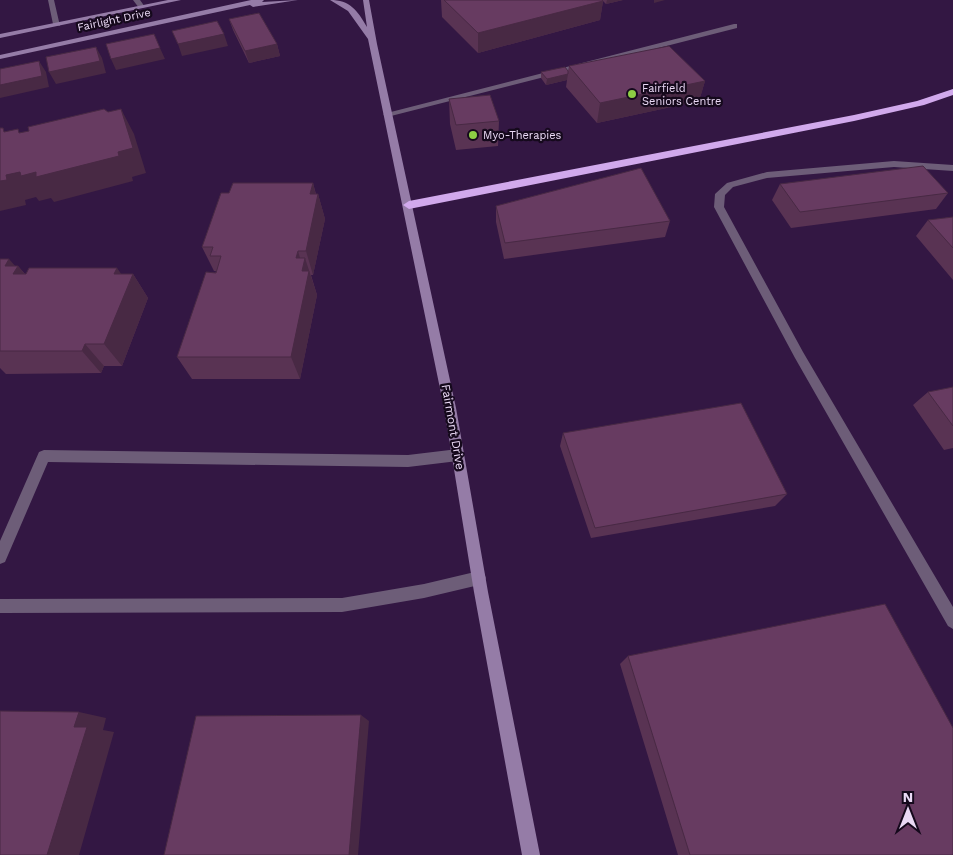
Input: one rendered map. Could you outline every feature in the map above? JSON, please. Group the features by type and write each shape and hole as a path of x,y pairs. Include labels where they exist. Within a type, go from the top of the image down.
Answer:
{"highway":[{"path":"409,205 854,118 920,103 953,92"}],"street":[{"name":"Fairlight Drive","path":"0,36 178,0"},
{"name":"Fairlight Drive","path":"0,57 261,0"},
{"path":"214,10 295,0"},
{"path":"333,0 344,2 353,12 373,44"},
{"name":"Fairmont Drive","path":"366,0 373,44 409,205 458,455 479,578 532,855"}],"lane":[{"path":"51,0 57,24"},
{"path":"136,0 141,7"},
{"path":"388,114 734,26"},
{"path":"953,168 894,164 767,175 730,185 720,194 719,207 799,355 953,621"},
{"path":"0,557 44,456 408,461 458,455"},
{"path":"0,606 342,605 424,591 479,578"}],"building":[{"path":"444,0 602,0 603,1 478,33"},
{"path":"259,13 277,44 245,51 229,19"},
{"path":"217,21 224,34 178,44 172,31"},
{"path":"154,34 160,48 111,59 106,44"},
{"path":"669,46 705,81 600,103 569,66"},
{"path":"96,47 100,61 49,72 46,57"},
{"path":"39,61 42,76 0,85 0,69"},
{"path":"565,67 568,74 547,79 541,72"},
{"path":"490,95 499,121 456,125 449,99"},
{"path":"104,109 108,112 121,109 133,148 118,152 119,156 36,177 36,172 21,176 20,172 6,175 7,180 0,181 0,128 3,128 4,132 18,129 19,133 29,131 28,127"},
{"path":"923,166 948,193 800,212 780,184"},
{"path":"641,168 670,221 505,243 496,206"},
{"path":"233,183 313,183 310,194 318,194 306,251 298,251 296,258 305,258 302,271 309,271 291,357 177,357 206,272 216,273 221,256 210,256 213,247 202,247 221,193 229,193"},
{"path":"953,217 953,248 928,220"},
{"path":"0,259 9,259 5,266 18,266 13,274 26,274 29,268 117,268 114,274 133,274 104,344 85,344 82,351 0,351"},
{"path":"953,387 953,426 928,392"},
{"path":"741,403 787,494 595,528 563,433"},
{"path":"885,604 953,728 953,855 690,855 628,656"},
{"path":"0,711 79,712 74,727 87,727 47,855 0,855"},
{"path":"361,715 349,855 164,855 196,716"}],"place":[{"name":"Fairfield Seniors Centre","path":"632,94"},
{"name":"Myo-Therapies","path":"473,135"}]}
